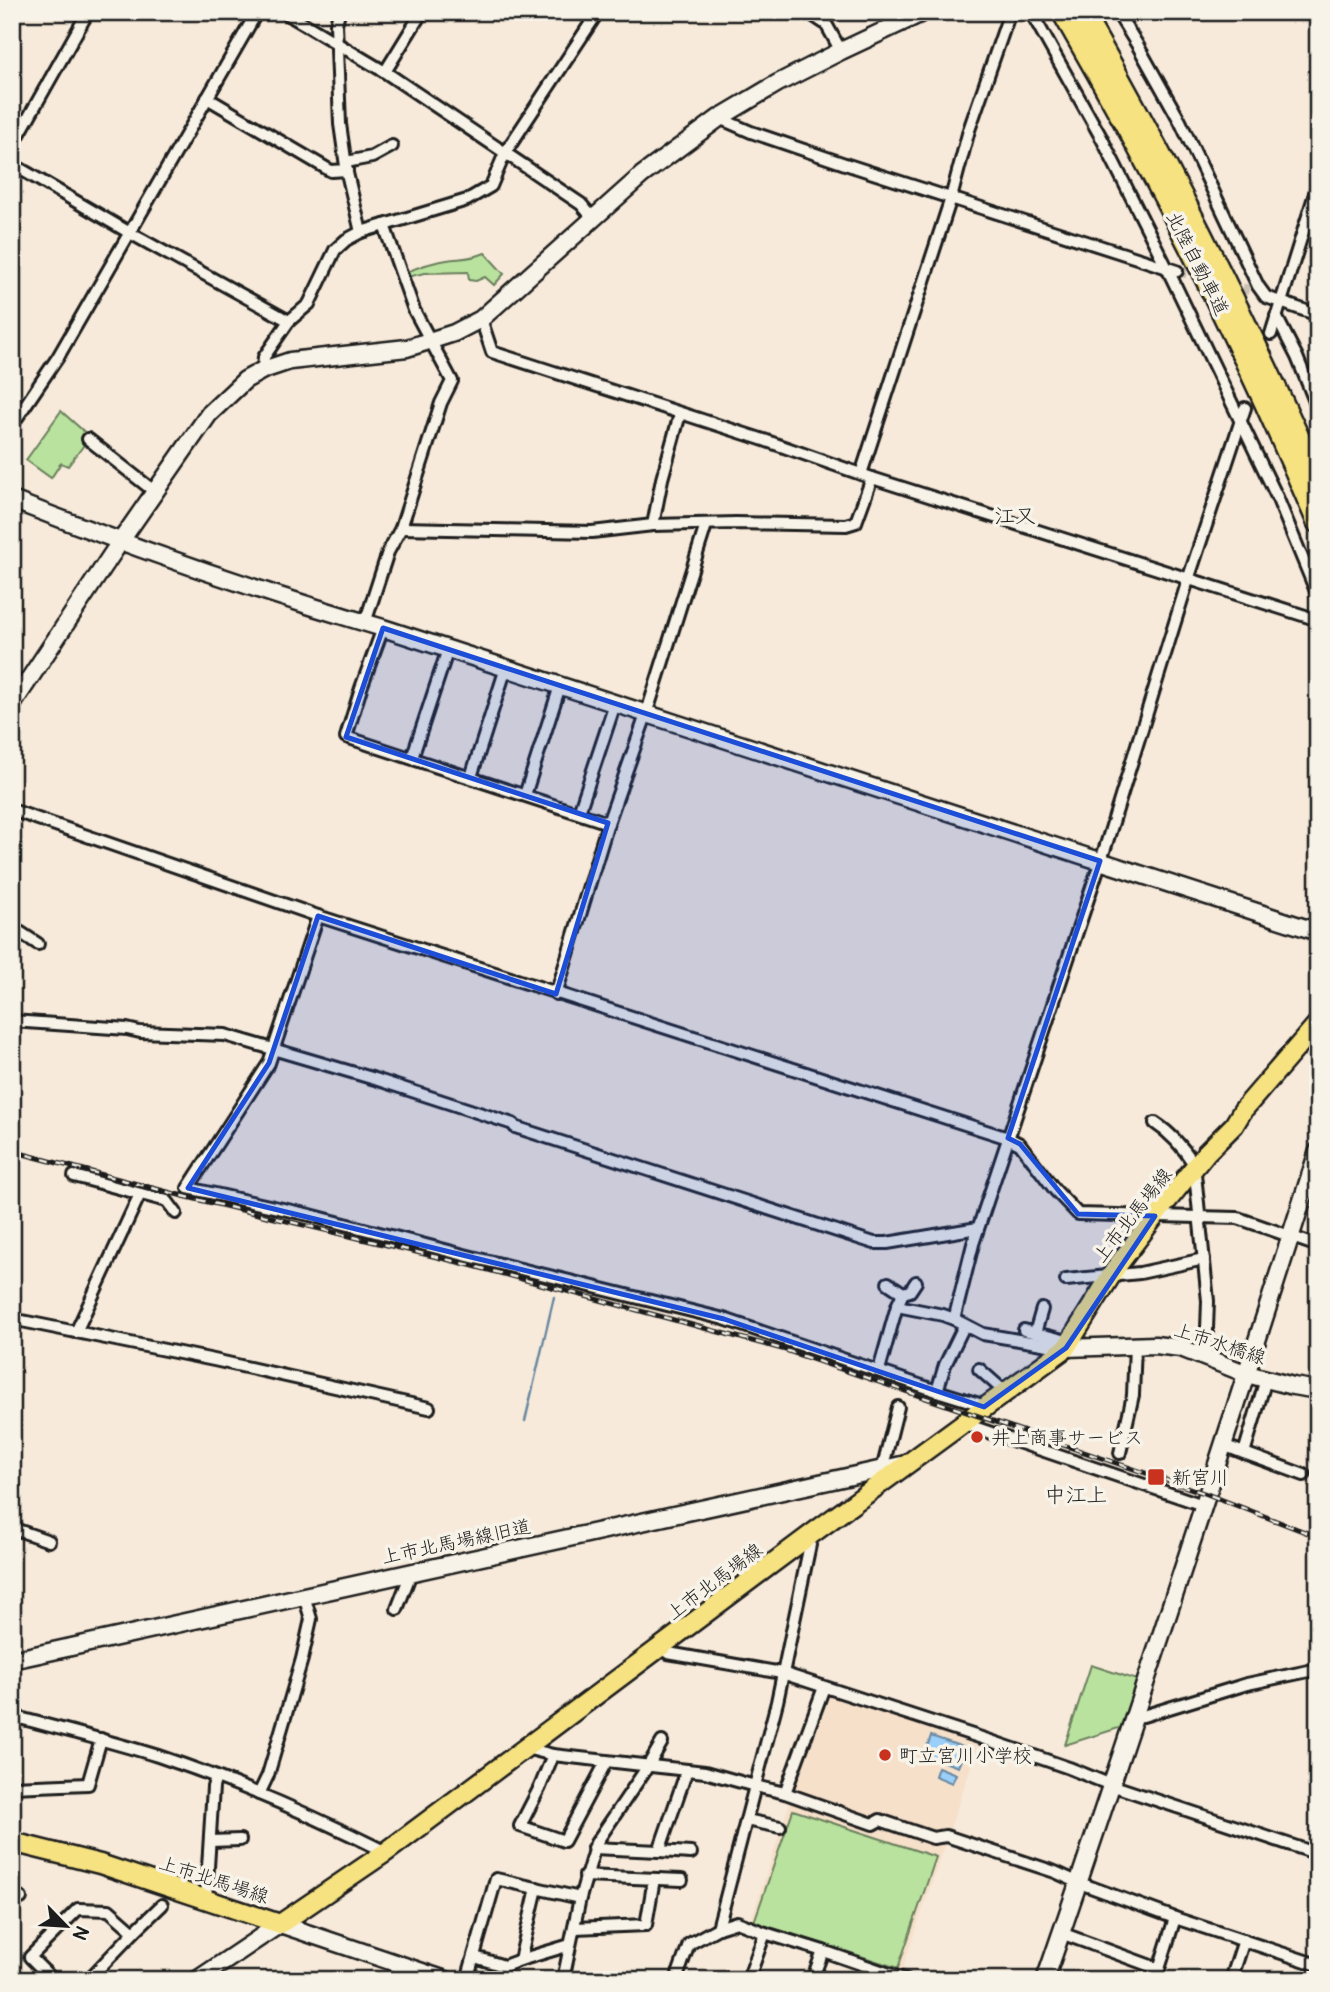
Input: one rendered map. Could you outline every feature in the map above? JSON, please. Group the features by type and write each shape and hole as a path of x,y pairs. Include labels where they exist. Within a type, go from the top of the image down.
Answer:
{"highway":[{"name":"北陸自動車道","path":"1063,12 1155,178 1217,301 1318,522"},
{"name":"北陸自動車道","path":"1081,12 1169,172 1222,276 1318,481"}],"main road":[{"name":"上市北馬場線","path":"12,1842 78,1857 280,1924 386,1852 1066,1348 1110,1276 1155,1216 1318,1023"}],"street":[{"path":"12,147 88,12"},
{"path":"12,425 58,357 257,12"},
{"path":"284,12 385,72 581,204 593,218"},
{"path":"339,12 336,44 340,124 346,166 361,232"},
{"path":"385,72 422,12"},
{"path":"263,370 264,357 289,321 309,304 335,250 346,240 361,232 467,200 491,186 505,153 598,12"},
{"path":"808,12 825,24 841,51"},
{"path":"12,705 209,414 245,380 263,370 290,361 407,348 454,333 481,319 642,175 719,118 778,83 924,12"},
{"path":"861,474 951,198 969,130 1010,12"},
{"path":"1031,12 1172,269 1277,497 1318,596"},
{"path":"1117,12 1180,121 1253,288 1266,297 1318,315"},
{"path":"207,98 331,171 372,157 392,146"},
{"path":"719,118 786,144 1172,269"},
{"path":"12,164 289,321"},
{"path":"1271,334 1318,184"},
{"path":"365,623 388,552 401,528 440,403 452,381 414,310 384,225"},
{"path":"1276,316 1297,357 1318,410"},
{"path":"481,319 492,352 872,478 1318,620"},
{"path":"937,1391 959,1323 964,1277 978,1228 1245,408"},
{"path":"653,525 662,479 680,414"},
{"path":"88,439 155,492"},
{"path":"401,528 592,532 653,525 846,525 856,522 872,478"},
{"path":"12,500 120,542 262,591 1318,932"},
{"path":"556,994 608,823 646,715 706,525"},
{"path":"383,628 346,737 608,823"},
{"path":"412,758 448,649"},
{"path":"471,778 506,668"},
{"path":"526,795 560,686"},
{"path":"579,813 615,704"},
{"path":"12,810 318,916 1008,1138 1020,1144 1055,1190 1078,1214 1238,1218 1318,1246"},
{"path":"318,916 269,1063 188,1188 310,1215 724,1319 979,1404 984,1408"},
{"path":"12,927 38,944"},
{"path":"12,1021 140,1032 225,1035 502,1120 515,1127 874,1243 978,1228"},
{"path":"1155,1123 1183,1146 1194,1164 1208,1301 1206,1357"},
{"path":"1045,1980 1247,1374 1318,1151"},
{"path":"74,1177 167,1201 176,1213"},
{"path":"76,1332 140,1194"},
{"path":"1066,1280 1140,1273 1204,1259"},
{"path":"879,1370 897,1306 903,1293 910,1291 916,1282"},
{"path":"888,1283 903,1293"},
{"path":"897,1306 943,1315 983,1334 1066,1348"},
{"path":"1042,1309 1029,1331 1063,1340 1066,1348"},
{"path":"12,1318 429,1408"},
{"path":"1120,1453 1133,1395 1135,1345"},
{"name":"上市水橋線","path":"1066,1348 1135,1345 1181,1348 1266,1380 1318,1390"},
{"path":"979,1369 1005,1392"},
{"path":"1244,1453 1266,1380"},
{"path":"882,1470 898,1407"},
{"path":"962,1423 1203,1505"},
{"path":"1223,1445 1304,1475"},
{"name":"上市北馬場線旧道","path":"12,1660 908,1464"},
{"path":"12,1528 49,1541"},
{"path":"718,1928 777,1702 813,1533"},
{"path":"397,1609 411,1573"},
{"path":"259,1794 268,1775 308,1633 311,1619 304,1596"},
{"path":"661,1647 668,1653 782,1673 824,1686 1318,1854"},
{"path":"1133,1717 1247,1684 1318,1670"},
{"path":"785,1793 824,1686"},
{"path":"12,1716 101,1739 215,1777 322,1820 386,1852"},
{"path":"12,1787 88,1784 101,1739"},
{"path":"563,1980 593,1849 662,1742"},
{"path":"526,1748 552,1755 705,1772 785,1793 873,1824 880,1820 933,1838 946,1836 1055,1872 1175,1918 1318,1965"},
{"path":"552,1755 540,1787 520,1826 564,1841 606,1762"},
{"path":"659,1851 687,1770"},
{"path":"206,1899 215,1777"},
{"path":"747,1820 780,1827"},
{"path":"209,1841 240,1840"},
{"path":"593,1849 691,1853"},
{"path":"585,1876 682,1880"},
{"path":"467,1980 496,1879 580,1898"},
{"path":"575,1928 646,1926 654,1879"},
{"path":"520,1960 537,1888"},
{"path":"88,1980 162,1905"},
{"path":"45,1977 30,1958 78,1909 109,1910 134,1932"},
{"path":"1061,1933 1157,1974 1175,1918"},
{"path":"676,1980 689,1944 718,1928 737,1922 907,1980"},
{"path":"197,1980 280,1924 446,1980"},
{"path":"748,1980 765,1933"},
{"path":"1231,1980 1244,1940"},
{"path":"475,1956 504,1966 570,1945"},
{"path":"812,1980 822,1951"},
{"path":"866,1980 870,1968"}],"highlighted area":[{"path":"383,628 1100,861 1008,1138 1020,1144 1078,1214 1155,1216 1066,1348 984,1407 724,1319 188,1188 269,1063 318,916 556,994 608,823 346,737"}],"shaded area":[{"path":"831,1693 978,1746 901,1974 750,1923 791,1799"}],"green space":[{"path":"485,253 504,274 494,285 485,277 476,281 469,280 468,272 425,273 407,277 404,273 436,262"},
{"path":"61,411 90,437 68,466 61,463 51,478 26,460"},
{"path":"1091,1665 1137,1680 1122,1727 1065,1745"},
{"path":"793,1810 936,1857 898,1968 754,1922"}],"water":[{"path":"931,1736 966,1748 958,1767 924,1755"},
{"path":"938,1767 956,1774 952,1783 935,1776"}],"waterway":[{"path":"525,1421 554,1297"}],"tunnel":[{"path":"1177,271 1205,278"},
{"path":"1228,285 1249,290"}],"railway":[{"path":"12,1151 183,1196 466,1264 782,1349 1207,1494 1318,1537"}],"place":[{"name":"井上商事サービス","path":"977,1437"},
{"name":"新宮川","path":"1156,1477"},
{"name":"町立宮川小学校","path":"885,1755"}],"district":[{"name":"江又","path":"1015,516"},
{"name":"中江上","path":"1076,1495"}]}
